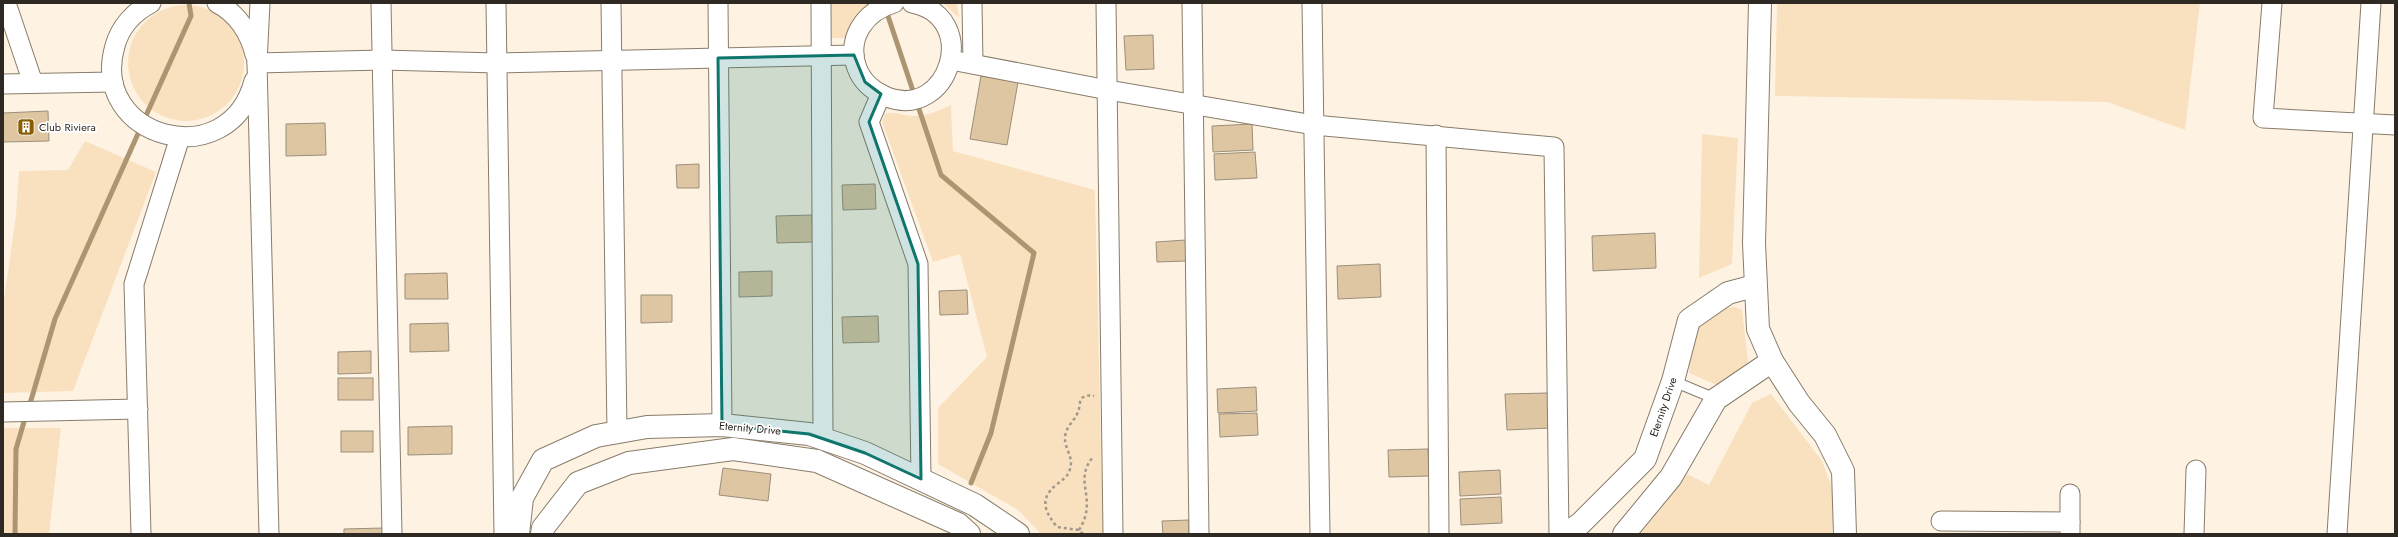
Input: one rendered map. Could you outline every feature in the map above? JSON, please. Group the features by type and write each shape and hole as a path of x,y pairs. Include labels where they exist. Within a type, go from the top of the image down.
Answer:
{"street":[{"path":"6,3 33,83"},
{"path":"260,3 257,63 269,534"},
{"path":"381,3 392,534"},
{"path":"496,3 504,534"},
{"path":"611,3 617,432"},
{"path":"718,3 722,425"},
{"path":"821,3 823,438"},
{"path":"894,3 884,6 866,19 855,39 854,55 859,72 865,82 881,94 890,98 910,99 929,92 944,78 951,60 952,46 944,25 928,9 912,3"},
{"path":"972,3 973,63"},
{"path":"1106,3 1113,534"},
{"path":"1192,3 1199,534"},
{"path":"1312,3 1320,534"},
{"path":"1760,3 1754,286 1758,329 1772,361 1799,403 1825,435 1843,471 1845,534"},
{"path":"2272,3 2263,118 2395,125"},
{"path":"2337,534 2371,3"},
{"path":"142,6 127,22 116,40 111,68 114,82 125,108 139,122 158,133 180,137 201,136 214,131 237,114 251,91 257,63 249,37 242,25 220,4"},
{"path":"257,63 382,60 497,63 854,55"},
{"path":"951,60 1108,90 1314,125 1554,147 1559,534"},
{"path":"3,84 114,82"},
{"path":"881,94 869,122 918,264 921,479"},
{"path":"1436,135 1439,534"},
{"path":"141,534 134,284 180,137"},
{"name":"Eternity Drive","path":"1565,534 1580,524 1645,459 1673,381 1689,320 1728,293 1754,286"},
{"path":"1624,534 1671,477 1716,399 1772,361"},
{"path":"3,412 138,409"},
{"name":"Eternity Drive","path":"518,534 522,498 543,460 596,436 647,427 722,425 809,434 865,452 975,505 1018,534"},
{"name":"Eternity Drive","path":"542,534 543,528 578,483 629,463 733,448 817,461 958,524 969,534"},
{"path":"2194,534 2196,470"},
{"path":"1942,521 2070,528 2070,494"}],"lane":[{"path":"1673,381 1716,399"}],"path":[{"path":"1083,534 1079,530 1057,527 1045,512 1045,504 1051,490 1062,481 1070,470 1071,456 1066,444 1066,432 1076,417 1080,401 1090,395 1098,400"},
{"path":"1079,530 1088,509 1084,471 1096,452"}],"highlighted area":[{"path":"854,55 865,82 881,94 869,122 918,264 921,479 865,453 809,434 722,425 718,58"}],"shaded area":[{"path":"830,3 871,3 856,17 847,38 830,38"},
{"path":"943,3 957,3 959,18"},
{"path":"1777,3 2200,3 2185,130 2107,102 1775,96"},
{"path":"186,5 208,9 227,22 240,41 244,63 240,85 227,104 208,117 186,121 164,117 145,104 132,85 128,63 132,41 145,22 164,9"},
{"path":"951,105 953,151 1095,190 1103,534 1041,534 1018,510 938,464 938,408 987,357 960,254 933,262 882,122 885,114 888,113 919,116 933,113"},
{"path":"1702,134 1738,138 1732,264 1699,278"},
{"path":"85,141 156,172 73,391 3,393 3,307 16,215 19,171 68,170"},
{"path":"1734,307 1742,309 1749,370 1719,386 1689,373 1693,329 1723,308"},
{"path":"1771,394 1822,461 1835,495 1832,534 1633,534 1687,474 1709,485 1752,403"},
{"path":"3,428 61,428 49,534 3,534"}],"building":[{"path":"1153,35 1154,69 1126,70 1124,36"},
{"path":"981,76 1018,82 1007,145 970,139"},
{"name":"Club Riviera","path":"48,111 49,141 3,142 3,113"},
{"path":"325,123 326,155 286,156 286,124"},
{"path":"1252,124 1253,150 1213,152 1212,126"},
{"path":"1255,152 1257,178 1215,180 1214,154"},
{"path":"699,164 699,188 677,188 676,165"},
{"path":"875,184 876,209 843,210 842,185"},
{"path":"812,215 813,242 777,243 776,216"},
{"path":"1655,233 1656,268 1593,271 1592,236"},
{"path":"1186,240 1186,261 1157,262 1156,242"},
{"path":"1380,264 1381,297 1338,299 1337,266"},
{"path":"772,271 772,296 739,297 739,272"},
{"path":"447,273 448,299 405,299 405,274"},
{"path":"967,290 968,314 940,315 939,291"},
{"path":"641,295 672,295 672,322 641,323"},
{"path":"878,316 879,342 843,343 842,317"},
{"path":"448,323 449,351 410,352 410,324"},
{"path":"371,351 371,373 338,374 338,352"},
{"path":"338,378 373,378 373,400 338,400"},
{"path":"1256,387 1257,411 1218,413 1217,389"},
{"path":"1548,393 1550,428 1507,430 1505,394"},
{"path":"1257,413 1258,435 1220,437 1219,414"},
{"path":"452,426 452,454 408,455 408,427"},
{"path":"341,431 373,431 373,452 341,452"},
{"path":"1428,449 1429,476 1389,477 1388,450"},
{"path":"723,468 771,474 768,501 719,495"},
{"path":"1500,470 1501,494 1460,496 1459,472"},
{"path":"1501,497 1502,523 1461,525 1460,499"},
{"path":"1189,520 1189,534 1163,534 1162,521"},
{"path":"384,528 384,534 344,534 344,529"}],"waterway":[{"path":"144,120 191,16 189,3"},
{"path":"886,10 941,175 1034,253 991,433 971,483"},
{"path":"29,407 55,319 141,127"},
{"path":"15,534 16,449 26,415"}],"place":[{"name":"Club Riviera","path":"26,127"}]}
